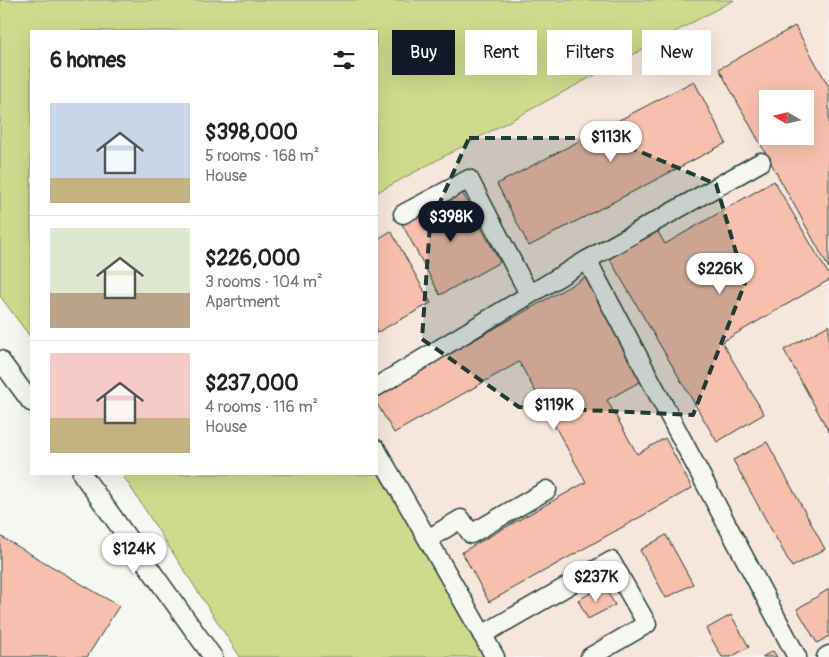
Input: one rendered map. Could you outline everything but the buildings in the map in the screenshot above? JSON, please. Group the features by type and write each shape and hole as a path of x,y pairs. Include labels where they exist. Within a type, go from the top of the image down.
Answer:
{"street":[{"path":"378,386 586,260 761,162"},
{"path":"403,214 469,179 529,294"},
{"path":"586,260 797,657"},
{"path":"0,360 30,401"},
{"path":"378,452 495,657"},
{"path":"83,475 213,657"},
{"path":"428,539 461,519 471,534 547,490"},
{"path":"482,635 611,561 647,624 590,657"}],"highlighted area":[{"path":"469,138 608,138 716,184 745,283 693,415 519,407 422,339 430,224"}],"shaded area":[{"path":"734,0 829,0 829,657 498,657 378,444 378,192 595,75 632,75 632,55 642,50 642,75 711,75 711,30 678,30"}],"green space":[{"path":"0,0 734,0 678,30 642,30 642,50 632,55 632,30 547,30 547,75 595,75 378,192 378,30 30,30 30,337 0,296"},
{"path":"378,444 498,657 240,657 123,475 378,475"}]}
